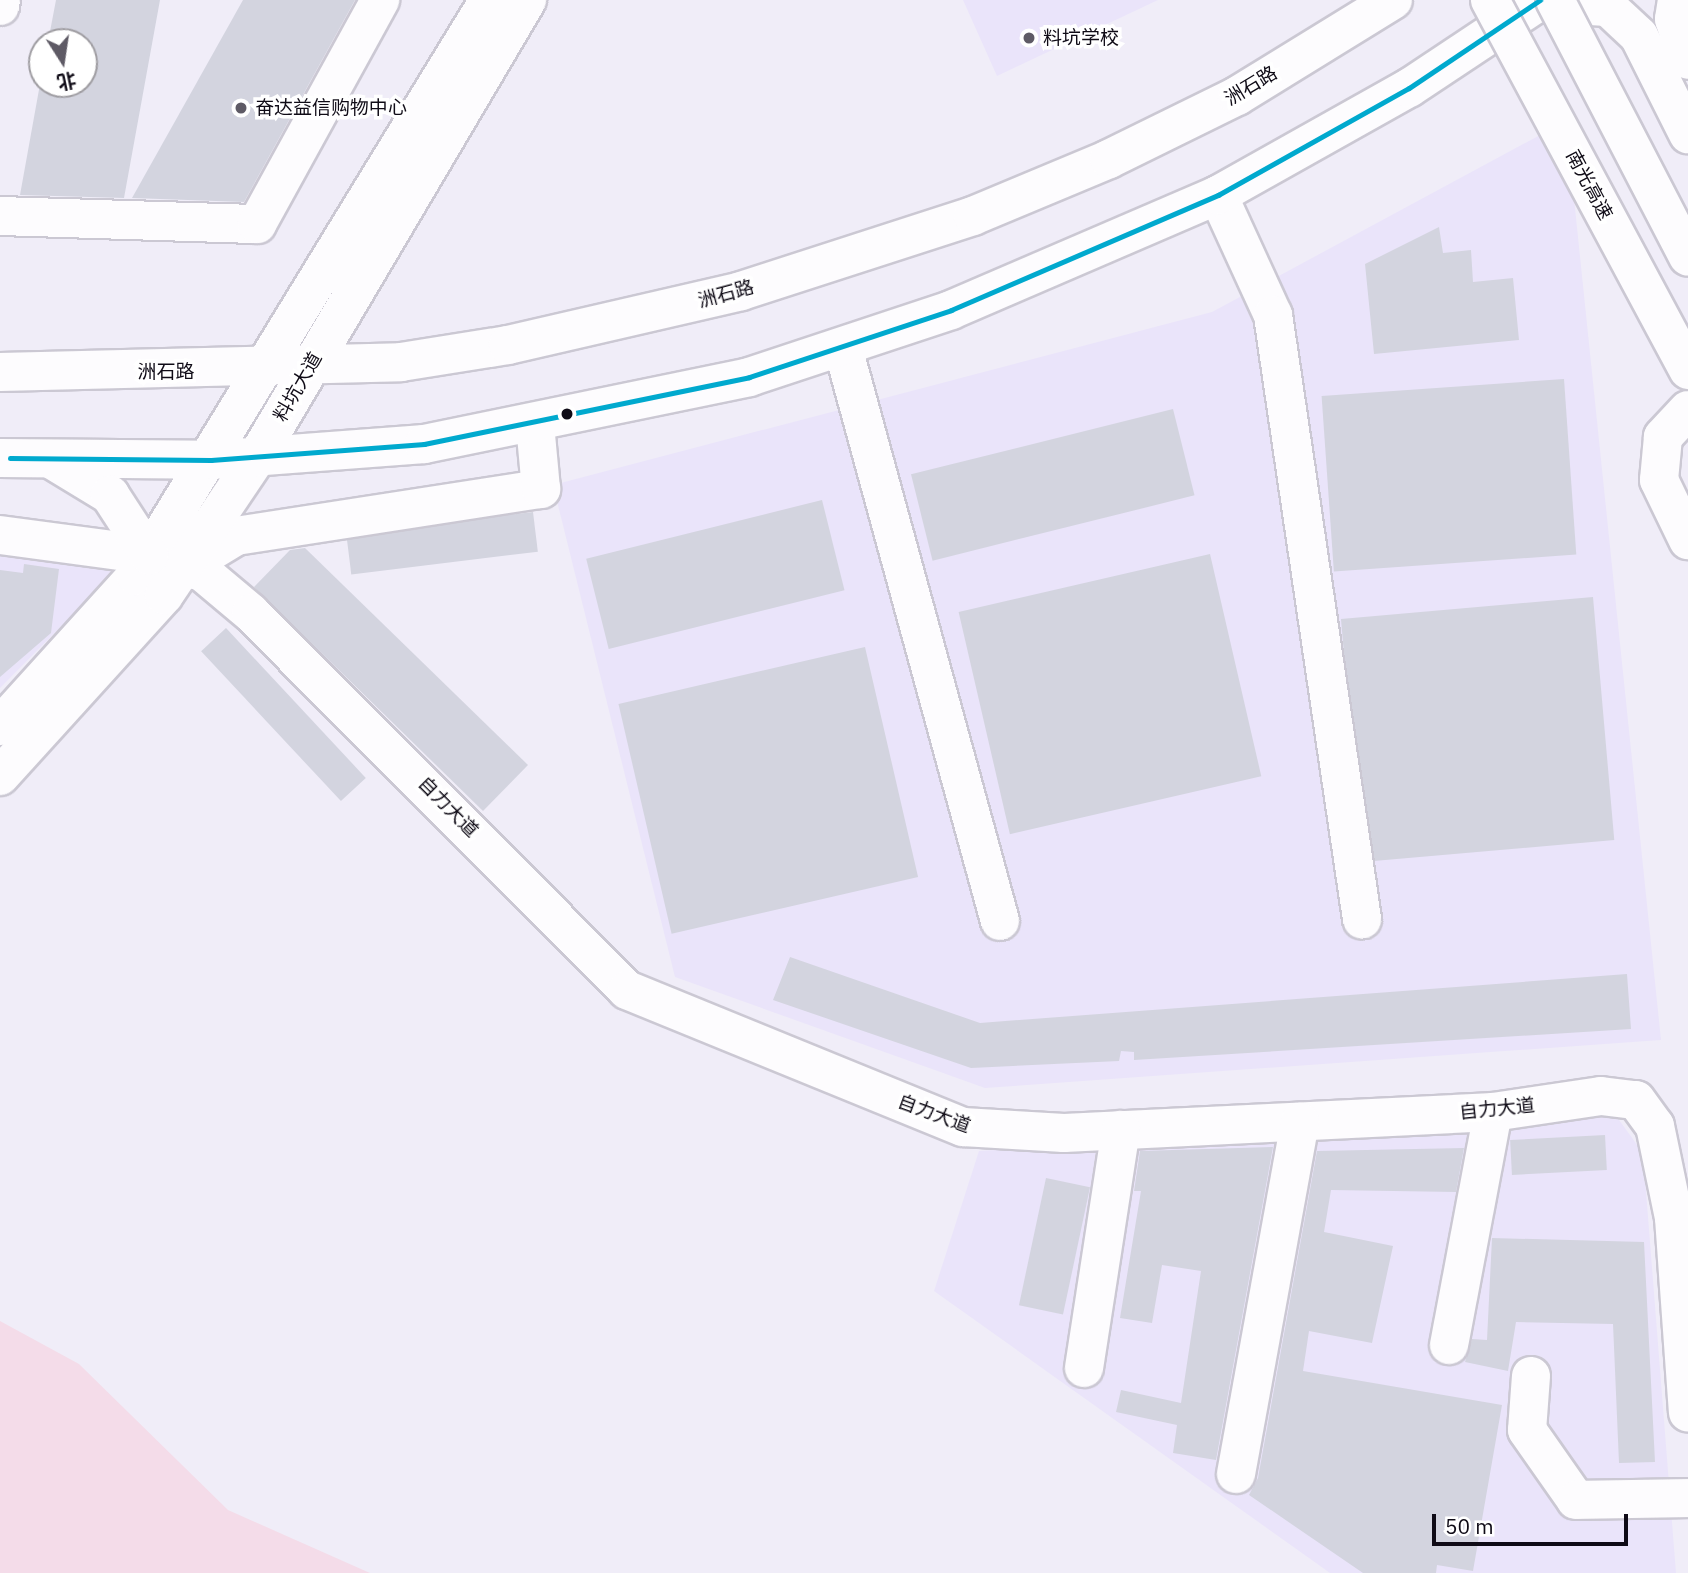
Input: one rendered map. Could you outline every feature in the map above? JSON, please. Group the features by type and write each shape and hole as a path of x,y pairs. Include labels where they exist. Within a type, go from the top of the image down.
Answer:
{"main road":[{"path":"0,6 1,0"},
{"path":"0,216 257,224 380,0"},
{"name":"料坑大道","path":"0,776 139,625 211,460 262,370 489,0"},
{"name":"料坑大道","path":"0,726 112,608 165,562 257,457 527,0"},
{"name":"洲石路","path":"0,372 308,368 508,345 729,294 892,245 1177,127 1393,0"},
{"name":"南光高速","path":"1490,0 1688,370"},
{"path":"1677,0 1674,19 1688,60"},
{"path":"1543,1 1688,257"},
{"path":"0,458 211,460 424,444 535,424 749,377 951,310 1218,195 1409,88 1543,1 1608,7 1639,36 1688,134"},
{"path":"1218,195 1273,315 1362,919"},
{"path":"843,348 1000,921"},
{"path":"1688,410 1663,437 1660,480 1688,540"},
{"path":"45,458 86,476 110,495 165,562 236,536 541,489 535,424"},
{"name":"自力大道","path":"0,535 165,562 210,577 251,613 642,1000 963,1127 1016,1135 1300,1122 1493,1112 1601,1096 1624,1096 1646,1110 1674,1218 1688,1412"},
{"path":"1449,1345 1493,1112"},
{"path":"1236,1474 1300,1122"},
{"path":"1084,1368 1121,1130"},
{"path":"1531,1376 1527,1430 1576,1500 1688,1498"}],"shaded area":[{"name":"料坑学校","path":"963,0 1158,0 997,76"},
{"path":"1566,121 1661,1040 985,1088 675,977 553,485 1212,312"},
{"path":"0,549 122,565 0,688"},
{"path":"1614,1113 1643,1153 1676,1573 1330,1573 934,1291 979,1151"},
{"path":"0,1321 79,1364 228,1510 370,1573 0,1573"}],"building":[{"path":"56,0 160,0 124,198 20,195 37,98 98,98 98,28 51,28"},
{"path":"243,0 355,0 244,202 132,198"},
{"path":"1439,227 1443,253 1471,250 1473,282 1513,278 1519,340 1374,354 1365,264"},
{"path":"1564,379 1576,555 1334,572 1322,396"},
{"path":"1173,409 1195,495 933,561 911,474"},
{"path":"822,500 844,590 609,649 586,559"},
{"path":"533,512 538,552 351,575 346,535"},
{"path":"305,548 528,765 483,811 254,587 290,550"},
{"path":"1210,554 1261,776 1010,834 959,612"},
{"path":"24,564 59,569 51,633 0,677 0,570 23,573"},
{"path":"1593,597 1614,840 1362,862 1341,619"},
{"path":"226,628 366,778 341,801 201,651"},
{"path":"865,647 918,877 672,934 618,704"},
{"path":"790,957 980,1023 1627,974 1631,1029 1134,1060 1134,1052 1121,1051 1119,1061 971,1068 773,1000"},
{"path":"1605,1135 1607,1170 1512,1175 1510,1140"},
{"path":"1273,1147 1216,1460 1173,1453 1177,1425 1116,1412 1121,1390 1181,1403 1201,1271 1162,1265 1152,1323 1120,1318 1141,1191 1134,1191 1140,1151"},
{"path":"1464,1148 1456,1192 1331,1190 1324,1232 1393,1246 1372,1343 1309,1331 1303,1371 1502,1405 1473,1571 1437,1565 1436,1573 1363,1573 1249,1495 1258,1478 1317,1151"},
{"path":"1046,1178 1090,1187 1063,1315 1019,1305"},
{"path":"1492,1238 1644,1242 1655,1462 1619,1463 1613,1324 1516,1322 1508,1371 1465,1362 1472,1339 1487,1340"}],"transit line":[{"path":"10,458 211,460 424,444 749,377 951,310 1218,195 1409,88 1540,0"}],"place":[{"name":"料坑学校","path":"1029,38"},
{"name":"奋达益信购物中心","path":"241,108"}]}
